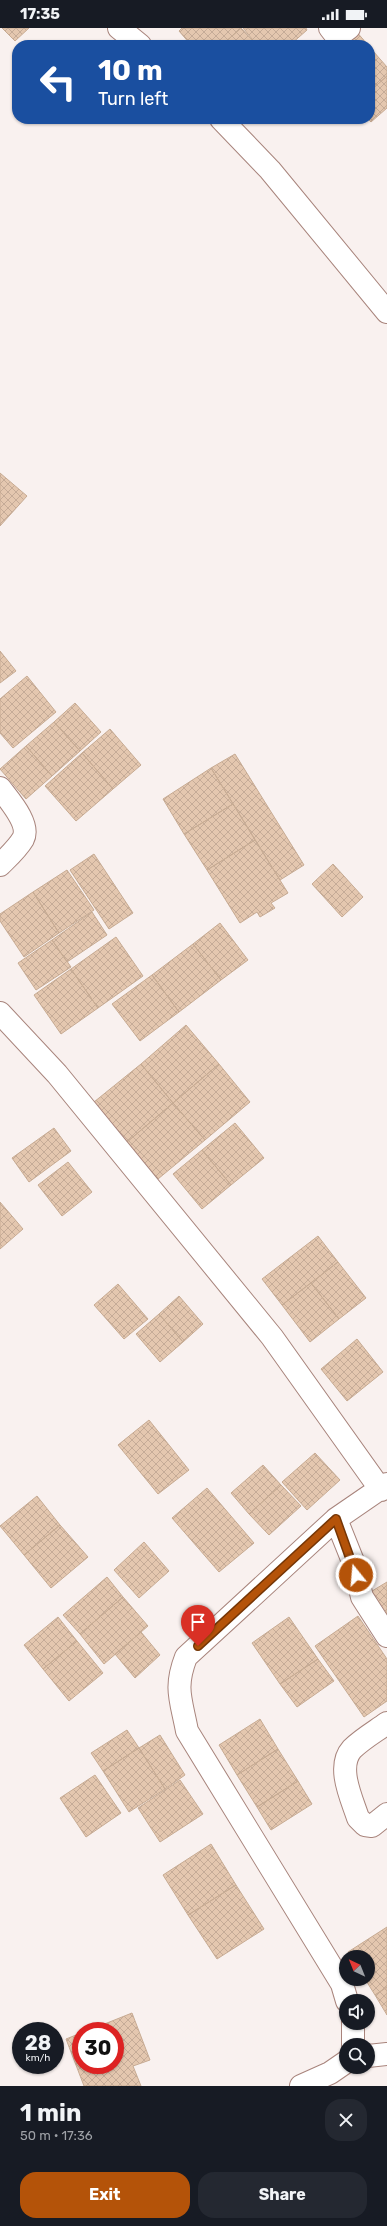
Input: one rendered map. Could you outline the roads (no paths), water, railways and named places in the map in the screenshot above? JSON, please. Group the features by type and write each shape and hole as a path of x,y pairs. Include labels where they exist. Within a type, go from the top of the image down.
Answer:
{"street":[{"path":"330,28 337,37 349,28"},
{"path":"226,124 270,170 387,312"},
{"path":"0,788 18,811 24,827 24,838 0,865"},
{"path":"0,1013 57,1074 272,1337 384,1487 336,1519 186,1657 179,1676 178,1688 187,1730 342,1984 345,1994"},
{"path":"336,1519 354,1564 362,1597 387,1636"},
{"path":"387,1723 351,1750 347,1762 345,1777 358,1818 362,1823 372,1826 387,1814"},
{"path":"375,2055 387,2054"},
{"path":"301,2086 330,2073 339,2067"}]}
